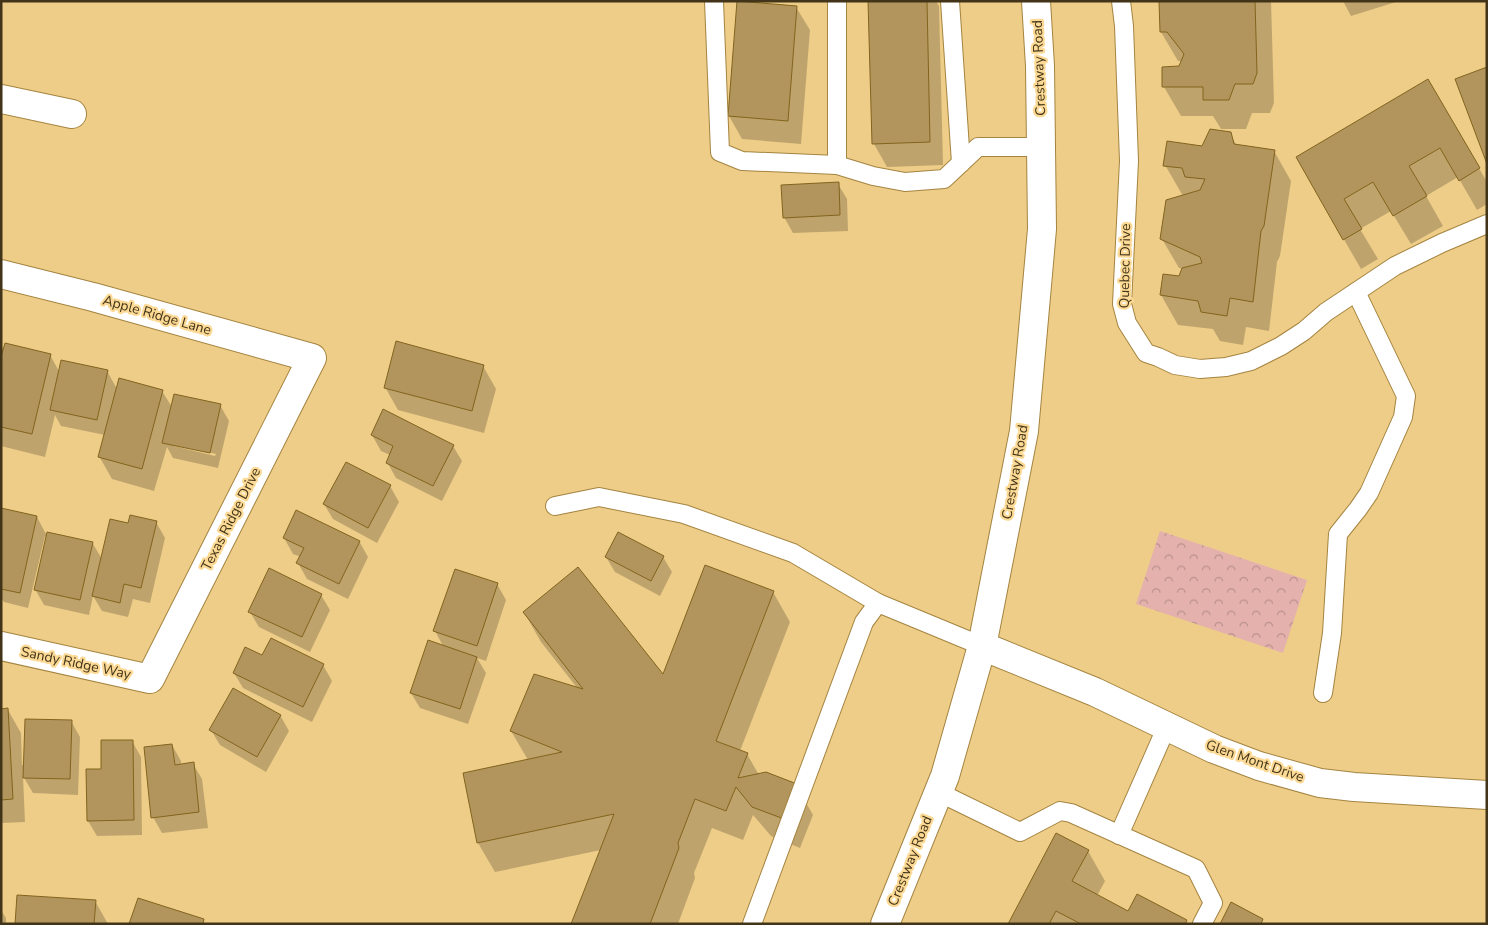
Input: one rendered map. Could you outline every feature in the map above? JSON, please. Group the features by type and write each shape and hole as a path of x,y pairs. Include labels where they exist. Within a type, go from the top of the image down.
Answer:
{"street":[{"name":"Crestway Road","path":"885,924 945,776 982,646 1024,431 1042,229 1040,66 1036,1"},
{"path":"1,99 72,114"},
{"name":"Apple Ridge Lane","path":"1,274 93,297 312,358"},
{"name":"Texas Ridge Drive","path":"150,679 312,358"},
{"name":"Sandy Ridge Way","path":"1,646 150,679"},
{"name":"Glen Mont Drive","path":"982,646 1095,692 1214,750 1259,766 1320,783 1354,787 1487,795"}],"lane":[{"path":"714,1 720,152 742,161 837,165 873,176 904,182 944,179 978,147 1041,147"},
{"path":"837,165 838,1"},
{"path":"950,1 961,163"},
{"name":"Quebec Drive","path":"1120,1 1124,26 1129,161 1122,304 1127,323 1146,353 1174,366 1200,369 1226,367 1252,361 1304,331 1326,312 1395,266 1487,224"},
{"path":"1323,693 1332,633 1338,534 1369,493 1403,417 1406,396 1356,292"},
{"path":"555,506 599,497 684,514 793,553 878,602 982,646"},
{"path":"752,924 864,622 878,602"},
{"path":"1119,835 1167,726"},
{"path":"938,792 1020,832 1060,811 1071,813 1196,869 1213,903 1202,924"}],"green space":[{"path":"1160,531 1307,580 1283,653 1136,604"}],"building":[{"path":"737,1 797,6 788,121 728,116"},
{"path":"868,1 927,1 930,142 872,144"},
{"path":"1159,1 1255,1 1257,73 1253,84 1235,84 1229,100 1203,100 1203,87 1162,87 1162,67 1179,66 1184,54 1167,32 1160,32"},
{"path":"1487,67 1487,164 1455,79"},
{"path":"1428,79 1480,168 1459,181 1440,148 1409,166 1427,196 1393,216 1373,182 1344,199 1362,229 1343,240 1296,157"},
{"path":"1210,129 1231,132 1234,144 1275,150 1264,226 1261,231 1253,302 1230,298 1227,316 1201,312 1198,301 1160,295 1163,274 1179,276 1182,268 1202,263 1200,257 1160,239 1166,200 1200,190 1205,179 1185,177 1182,168 1163,166 1167,141 1202,146"},
{"path":"839,182 840,215 783,218 781,185"},
{"path":"396,341 484,365 472,411 384,388"},
{"path":"5,343 51,354 32,434 1,427 1,357"},
{"path":"61,360 108,370 97,420 50,410"},
{"path":"119,378 163,390 142,469 98,457"},
{"path":"174,394 221,404 210,453 162,443"},
{"path":"383,409 454,445 433,486 386,463 393,446 371,435"},
{"path":"346,462 391,485 368,528 323,504"},
{"path":"1,508 37,516 20,593 1,589"},
{"path":"296,510 360,541 339,584 296,563 304,548 283,538"},
{"path":"130,515 157,521 141,588 124,584 120,603 92,596 110,519 128,523"},
{"path":"47,532 93,542 80,600 34,590"},
{"path":"618,532 664,556 651,581 605,557"},
{"path":"705,565 774,591 716,741 748,753 738,778 766,772 797,784 784,819 752,807 736,787 726,811 695,799 678,843 679,848 650,924 571,924 614,814 477,843 463,773 562,752 510,731 534,674 583,689 523,612 578,567 663,674"},
{"path":"269,568 322,594 302,637 248,612"},
{"path":"455,569 498,583 477,646 433,631"},
{"path":"271,638 324,664 303,707 233,673 245,647 262,655"},
{"path":"428,640 477,657 460,709 410,693"},
{"path":"233,688 281,715 257,757 209,730"},
{"path":"8,708 13,799 1,800 1,709"},
{"path":"25,719 72,720 70,779 23,778"},
{"path":"101,740 133,740 134,820 87,821 86,769 101,769"},
{"path":"172,744 175,765 194,762 199,812 151,818 144,747"},
{"path":"1056,833 1089,850 1072,881 1128,911 1137,894 1187,920 1185,924 1081,924 1056,911 1049,924 1008,924"},
{"path":"17,895 96,900 94,924 15,924"},
{"path":"138,898 204,919 203,924 129,924"},
{"path":"1231,902 1263,919 1261,924 1220,924"}]}
